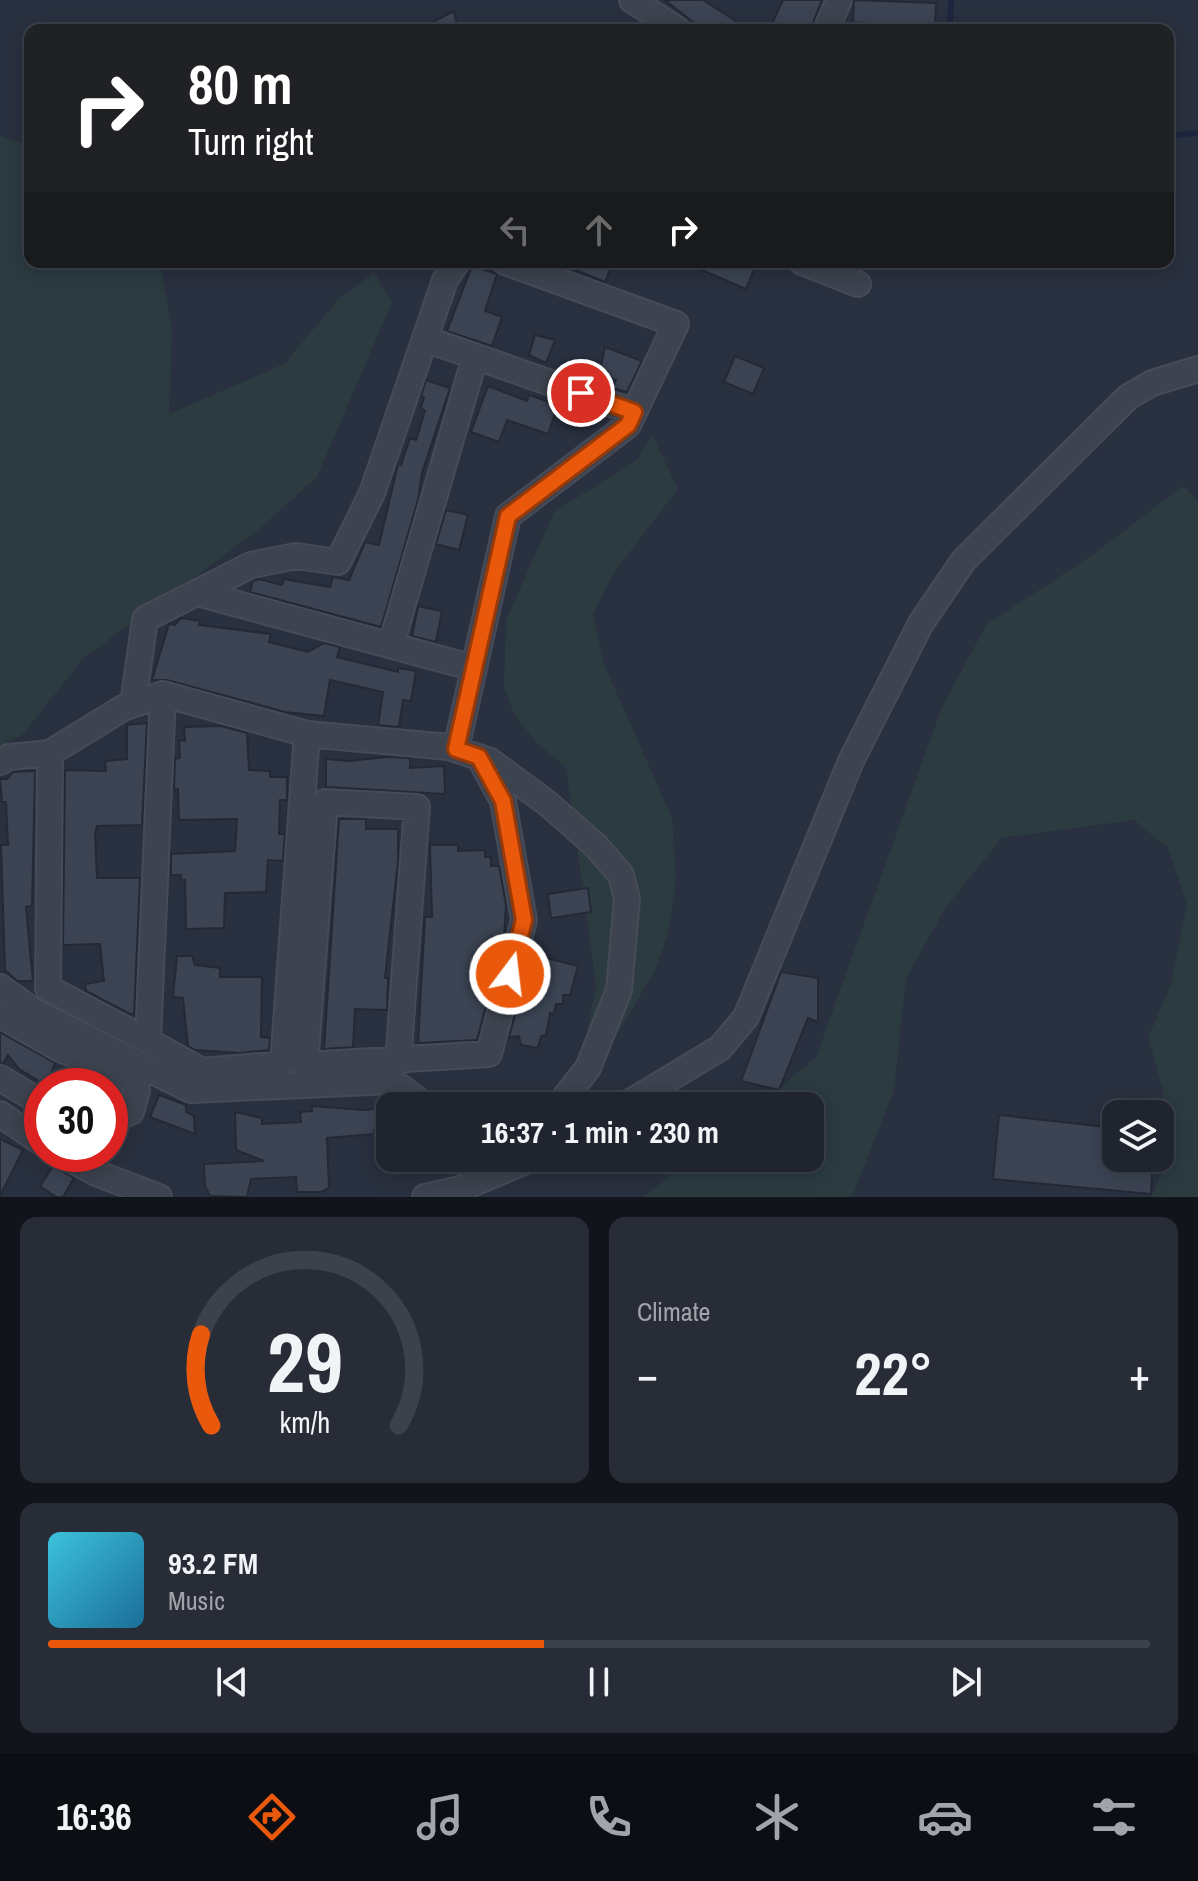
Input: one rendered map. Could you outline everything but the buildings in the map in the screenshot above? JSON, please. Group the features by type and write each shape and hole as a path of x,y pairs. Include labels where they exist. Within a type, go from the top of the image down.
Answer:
{"street":[{"path":"632,0 669,24"},
{"path":"829,24 839,0"},
{"path":"133,704 145,619 251,565 296,556 338,562 372,493 445,280 453,268"},
{"path":"398,1062 417,807 325,802 305,1065 398,1062 489,1054 524,920 503,801 468,753 474,668 508,516 628,425 676,324 522,268"},
{"path":"817,268 858,284"},
{"path":"425,339 634,412"},
{"path":"391,645 475,357"},
{"path":"647,1092 720,1048 746,1017 851,761 921,623 964,560 1128,397 1152,383 1198,369"},
{"path":"197,593 474,668"},
{"path":"148,1041 163,694"},
{"path":"0,762 9,757 50,753 133,704 163,694 307,734 468,753 547,803 596,846 621,875 627,899 619,990 588,1068 569,1092"},
{"path":"50,753 48,988 202,1071 283,1064 307,734"},
{"path":"0,987 32,1010 136,1072"},
{"path":"0,1015 60,1049 191,1090 392,1081 407,1092"},
{"path":"128,1113 131,1112 136,1072"},
{"path":"0,1078 24,1092"},
{"path":"0,1114 24,1131"},
{"path":"94,1172 159,1197"},
{"path":"425,1197 460,1189 500,1172"}],"shaded area":[{"path":"0,136 24,143 24,268 161,268 172,331 169,414 284,364 338,300 374,272 392,302 317,477 256,532 84,658 23,734 0,746"},
{"path":"652,434 678,489 613,574 593,614 604,664 672,818 676,881 668,934 655,971 599,1064 584,1051 596,985 566,767 539,745 515,716 504,688 506,620 554,512 637,460"},
{"path":"1183,486 1198,500 1198,1197 1151,1197 1162,1172 1174,1172 1174,1100 1163,1100 1148,1037 1170,987 1187,904 1168,848 1134,820 1002,838 946,907 906,978 894,1090 852,1197 643,1197 675,1172 824,1172 824,1092 776,1092 816,1057 942,707 986,625 1095,553"}],"waterway":[{"path":"950,24 951,0"},
{"path":"1174,135 1198,133"}],"route":[{"path":"510,974 524,920 503,801 479,757 456,749 508,516 628,425 634,412 581,393"}]}
